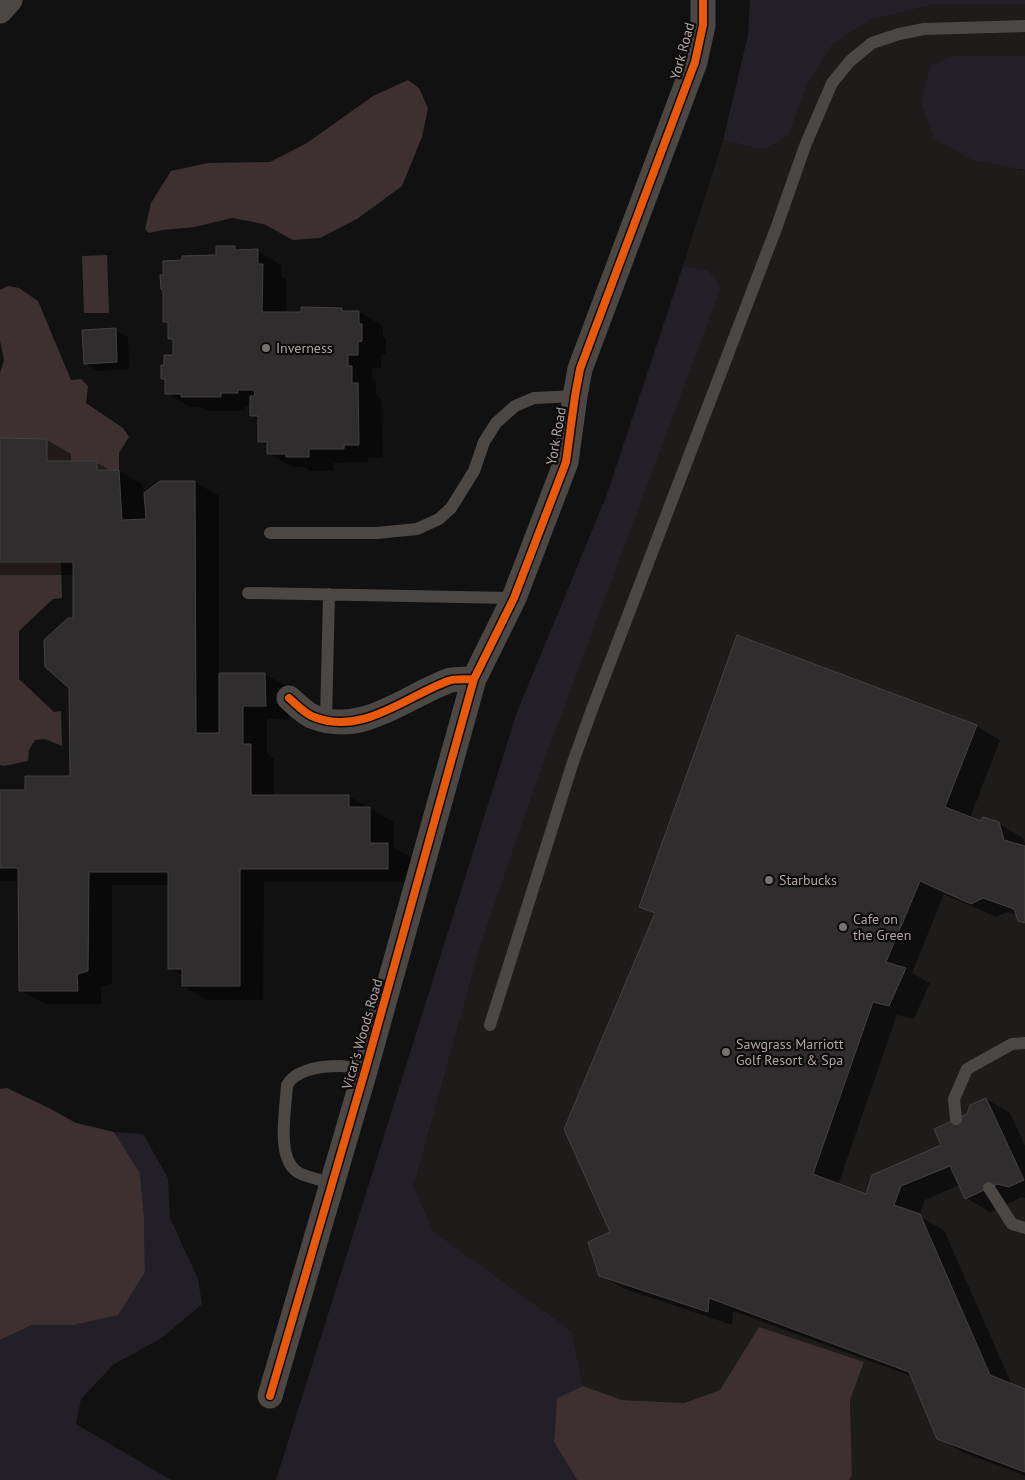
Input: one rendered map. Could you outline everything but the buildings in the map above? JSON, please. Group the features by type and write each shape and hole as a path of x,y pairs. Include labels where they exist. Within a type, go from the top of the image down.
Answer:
{"street":[{"path":"0,11 10,0"},
{"name":"York Road","path":"474,679 514,598 566,462 580,369 695,62 703,25 703,0"},
{"path":"289,698 312,716 326,720 344,721 369,718 401,705 449,680 474,679"},
{"name":"Vicar's Woods Road","path":"270,1396 474,679"}],"lane":[{"path":"490,1025 573,762 591,712 806,146 832,83 850,61 872,43 899,34 924,29 1025,26"},
{"path":"270,533 378,533 417,529 439,519 451,508 474,471 484,442 496,423 516,406 534,398 575,396"},
{"path":"248,593 514,598"},
{"path":"326,720 329,594"},
{"path":"956,1119 954,1099 967,1069 1012,1044 1025,1043"},
{"path":"332,1183 298,1172 290,1165 283,1145 287,1085 291,1078 303,1071 342,1066 364,1071"},
{"path":"989,1188 1012,1224 1025,1228"}],"shaded area":[{"path":"750,0 1025,0 1025,4 936,4 871,20 833,44 807,85 789,135 764,150 723,140 748,35"},
{"path":"936,4 1025,4 1025,56 955,56 1019,170 1025,170 1025,1480 849,1480 852,1475 850,1400 864,1362 720,1390 683,1403 622,1400 583,1386 572,1331 433,1231 414,1186 481,944 547,753 708,270 683,266 723,140 764,150 789,135 807,85 833,44 871,20"},
{"path":"954,56 1025,56 1025,170 972,160 934,138 921,102 930,66"},
{"path":"408,80 419,88 428,108 422,137 402,186 357,219 320,238 293,240 264,224 232,218 195,227 149,233 145,229 151,203 171,171 208,163 270,162 307,143 373,96"},
{"path":"107,255 109,313 84,313 82,256"},
{"path":"683,266 708,270 721,288 547,753 481,944 414,1186 433,1231 572,1331 583,1386 557,1398 554,1442 577,1480 276,1480 517,712 606,497"},
{"path":"8,286 19,288 38,301 71,380 81,379 88,386 86,403 123,428 129,437 119,453 119,470 97,470 97,461 47,461 47,439 0,438 0,373 4,360 0,341 0,290"},
{"path":"0,562 61,562 62,598 53,599 19,631 19,679 54,712 61,711 62,746 45,739 35,740 29,750 28,761 4,766 0,765"},
{"path":"7,1088 76,1123 114,1132 140,1173 144,1216 145,1272 118,1315 73,1325 32,1325 0,1340 0,1089"},
{"path":"114,1132 143,1134 168,1178 170,1218 198,1279 202,1304 163,1337 113,1365 81,1399 76,1424 171,1480 0,1480 0,1340 32,1325 73,1325 145,1272 144,1216 140,1173"},
{"path":"759,1327 864,1362 850,1400 852,1475 849,1480 577,1480 554,1442 557,1398 583,1386 622,1400 684,1403 720,1390"}],"cycle path":[{"path":"289,698 311,716 332,722 349,722 383,712 448,681 474,679 514,598 566,462 580,369 695,62 703,25 703,0"},
{"path":"270,1396 365,1071 474,679"}],"place":[{"name":"Inverness","path":"266,348"},
{"name":"Starbucks","path":"769,880"},
{"name":"Cafe on the Green","path":"843,927"},
{"name":"Sawgrass Marriott Golf Resort & Spa","path":"726,1052"}]}
